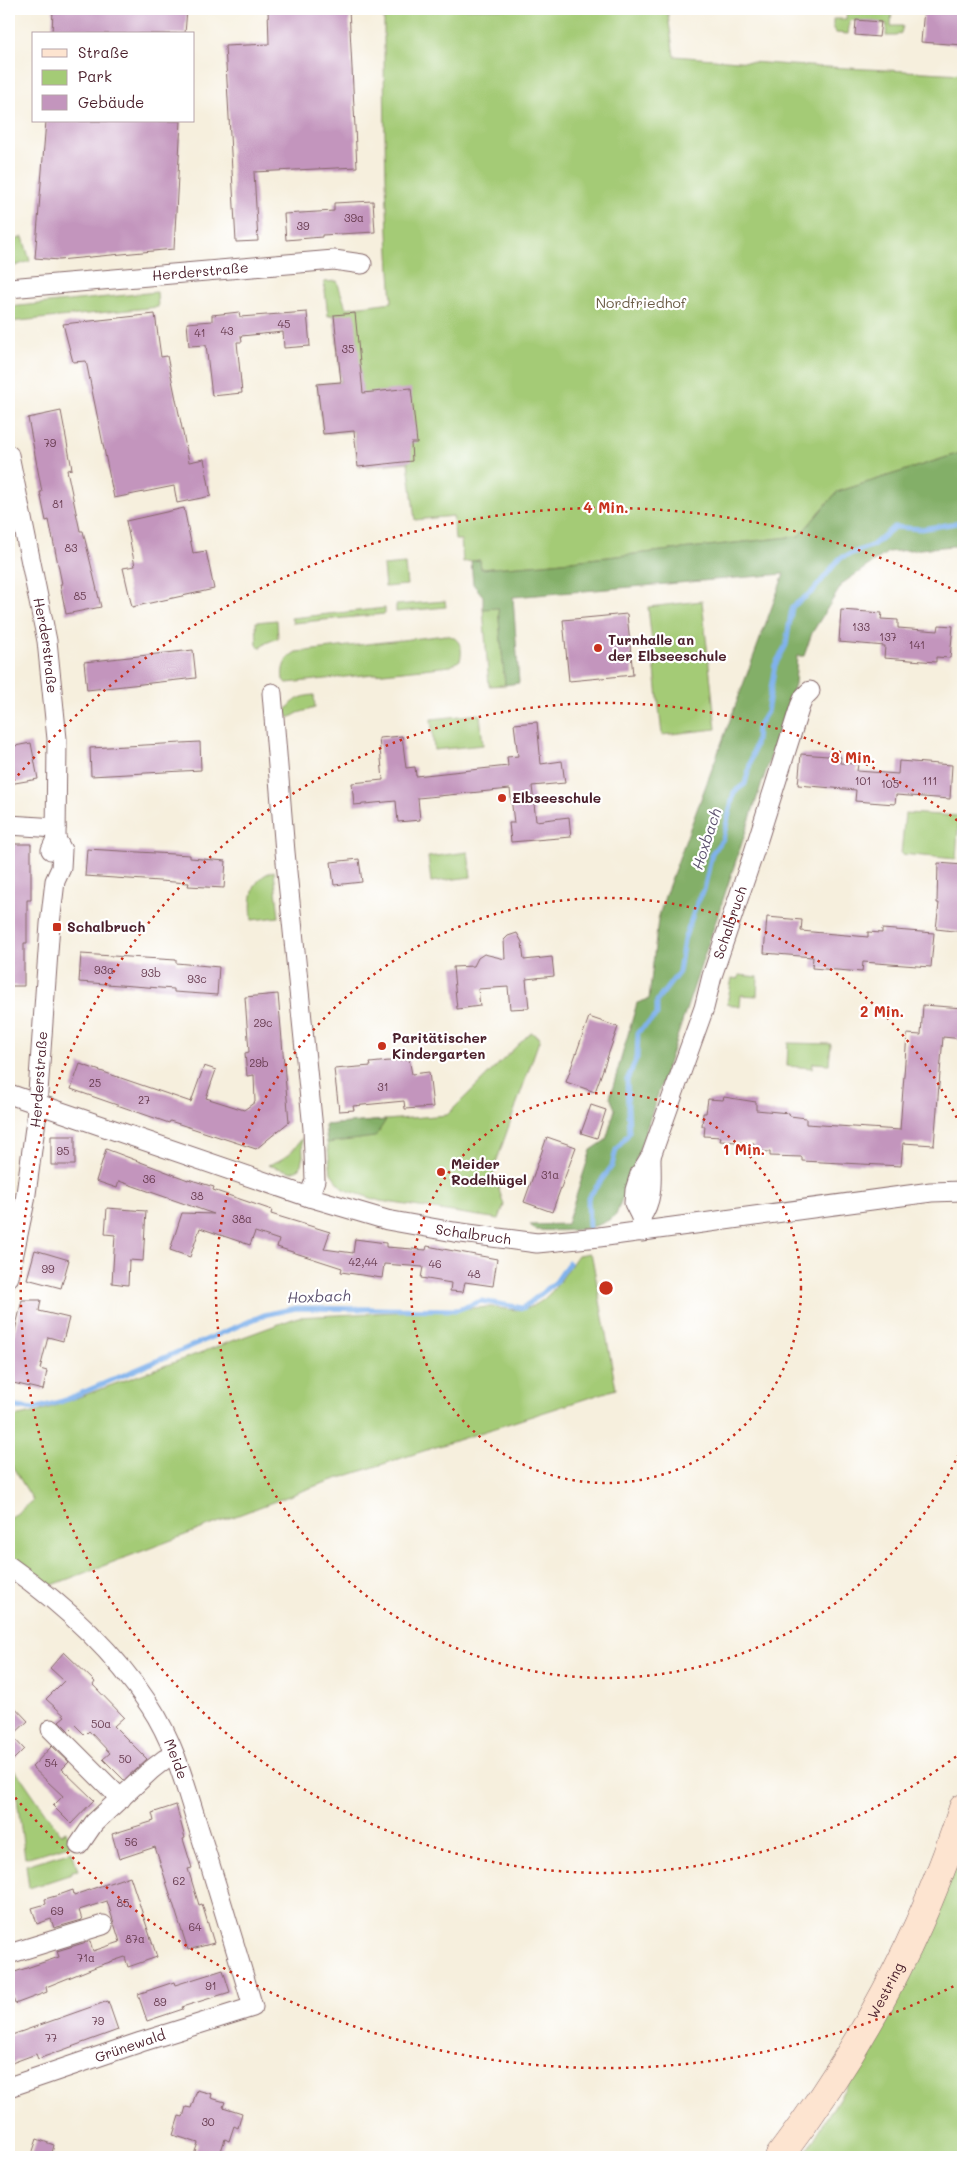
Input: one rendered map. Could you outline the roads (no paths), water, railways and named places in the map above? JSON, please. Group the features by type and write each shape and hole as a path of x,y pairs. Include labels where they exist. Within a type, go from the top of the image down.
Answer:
{"main road":[{"name":"Westring","path":"779,2157 811,2115 850,2056 889,1986 932,1895 963,1808"}],"street":[{"name":"Herderstraße","path":"9,288 334,260 362,264"},
{"name":"Herderstraße","path":"9,455 47,640 57,739 56,834 62,850 61,868 54,881 38,1103 25,1201 9,1277"},
{"name":"Schalbruch","path":"641,1224 634,1203 635,1190 640,1174 651,1156 704,1008 712,976 754,852 800,706 804,697 810,691"},
{"path":"272,693 285,852 313,1130 316,1180 309,1197"},
{"path":"9,825 56,834"},
{"name":"Schalbruch","path":"9,1094 309,1197 387,1220 454,1232 537,1243 599,1237 641,1224 931,1192 963,1191"},
{"name":"Schalbruch","path":"931,1192 963,1180"},
{"name":"Meide","path":"9,1566 45,1591 77,1620 120,1666 151,1708 176,1756 253,2007"},
{"path":"52,1729 122,1799"},
{"path":"79,1845 94,1823 165,1759 176,1756"},
{"path":"9,1954 103,1924"},
{"name":"Grünewald","path":"9,2087 141,2042 253,2007"}],"waterway":[{"name":"Hoxbach","path":"589,1228 588,1198 612,1166 616,1150 629,1133 627,1080 637,1058 638,1032 657,1015 657,1001 679,972 684,940 697,903 704,890 712,853 723,839 734,792 745,784 756,741 757,728 767,712 775,665 786,645 792,607 813,591 840,558 873,545 894,527 922,529 963,522"},
{"name":"Hoxbach","path":"9,1406 34,1409 63,1401 264,1315 296,1308 457,1310 481,1301 523,1308 556,1282 569,1263"}],"place":[{"name":"Turnhalle an der Elbseeschule","path":"598,648"},
{"name":"Elbseeschule","path":"502,798"},
{"name":"Schalbruch","path":"57,927"},
{"name":"Paritätischer Kindergarten","path":"382,1046"},
{"name":"Meider Rodelhügel","path":"441,1172"}],"park label":[{"name":"Nordfriedhof","path":"641,303"}]}
